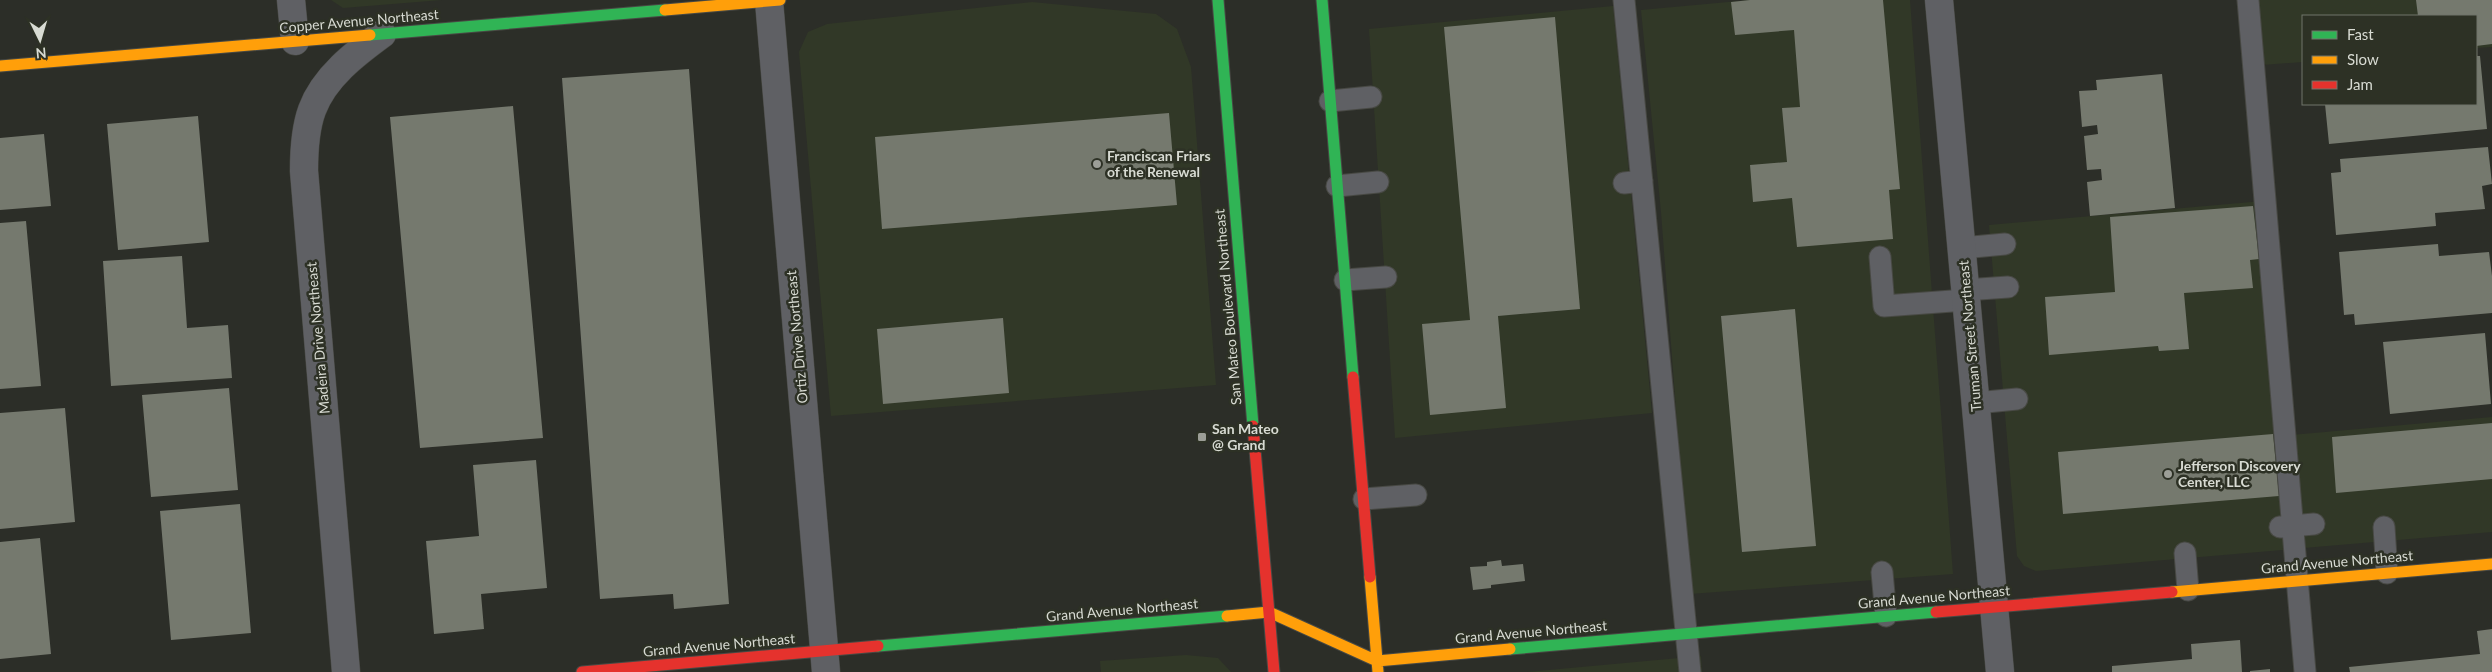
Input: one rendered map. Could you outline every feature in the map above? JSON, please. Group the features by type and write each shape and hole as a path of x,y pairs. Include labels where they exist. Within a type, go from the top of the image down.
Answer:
{"street":[{"path":"291,0 295,41"},
{"name":"San Mateo Boulevard Northeast","path":"1218,0 1274,672"},
{"path":"1322,0 1377,666"},
{"name":"Truman Street Northeast","path":"1939,0 2000,672"},
{"name":"Copper Avenue Northeast","path":"0,66 775,1"},
{"name":"Ortiz Drive Northeast","path":"775,1 825,662"},
{"name":"Madeira Drive Northeast","path":"346,672 304,171 305,140 312,109 326,86 348,60 382,34"},
{"name":"Grand Avenue Northeast","path":"582,672 825,662 1269,612 1377,666 1686,633 2492,564"}],"lane":[{"path":"1624,0 1633,182 1651,361 1681,525 1686,633 1690,672"},
{"path":"2248,0 2286,527 2297,581 2305,672"},
{"path":"1330,101 1371,98"},
{"path":"1337,186 1378,182"},
{"path":"1962,248 2005,244"},
{"path":"1880,257 1884,306 1966,295 2008,286"},
{"path":"1345,280 1386,277"},
{"path":"1976,403 2017,398"},
{"path":"1364,499 1416,495"},
{"path":"2286,527 2314,524"},
{"path":"2384,527 2387,573"},
{"path":"2184,553 2188,590"},
{"path":"1882,572 1886,616"}],"shaded area":[{"path":"331,0 442,0 343,8"},
{"path":"1750,0 1910,0 1953,574 1690,594 1661,212 1641,10"},
{"path":"2242,0 2492,0 2492,47 2477,48 2477,15 2302,15 2302,62 2249,66"},
{"path":"1032,2 1156,14 1177,29 1191,67 1216,385 831,416 799,52 808,32 827,24"},
{"path":"1613,6 1652,413 1395,438 1369,29"},
{"path":"2263,201 2279,436 2492,417 2492,532 2036,571 2024,566 2017,556 1989,225"},
{"path":"1186,655 1218,658 1231,672 1101,672 1100,661"},
{"path":"1701,656 1702,672 1527,672"}],"building":[{"path":"1750,0 1883,0 1900,189 1889,190 1893,239 1797,247 1792,198 1753,202 1750,165 1787,162 1782,108 1800,107 1794,30 1735,35 1731,2"},
{"path":"2416,0 2492,0 2492,44 2477,46 2477,15 2418,15"},
{"path":"1555,17 1580,309 1498,316 1506,408 1430,415 1422,324 1470,320 1444,27"},
{"path":"2477,56 2480,56 2487,129 2329,144 2325,105 2477,105"},
{"path":"689,69 729,604 674,609 673,594 600,599 562,78"},
{"path":"2162,74 2175,208 2090,216 2087,182 2102,180 2101,169 2087,170 2084,136 2098,134 2097,125 2082,127 2079,91 2097,90 2096,80"},
{"path":"513,106 543,438 420,448 390,117"},
{"path":"1169,113 1177,205 882,229 875,137"},
{"path":"198,116 209,242 118,250 107,124"},
{"path":"44,134 51,206 0,210 0,138"},
{"path":"2488,147 2492,184 2482,186 2485,209 2435,213 2436,226 2336,235 2331,173 2341,172 2340,159"},
{"path":"2253,206 2259,259 2250,260 2253,288 2184,293 2189,349 2159,351 2158,346 2049,355 2045,297 2115,292 2110,217"},
{"path":"26,221 41,386 0,389 0,223"},
{"path":"2438,244 2439,256 2489,252 2492,276 2492,313 2355,325 2354,314 2344,315 2339,252"},
{"path":"182,256 187,328 228,325 232,378 111,386 103,261"},
{"path":"1795,309 1816,546 1742,552 1721,316"},
{"path":"1003,318 1009,393 883,404 877,329"},
{"path":"2485,333 2491,404 2390,414 2383,342"},
{"path":"229,388 238,490 151,497 142,395"},
{"path":"65,408 75,522 0,529 0,413"},
{"path":"2492,423 2492,479 2336,493 2332,437"},
{"name":"Jefferson Discovery Center, LLC","path":"2273,434 2279,496 2063,514 2058,452"},
{"path":"536,460 547,588 481,594 484,629 434,634 426,541 479,536 473,465"},
{"path":"240,504 251,633 171,640 160,511"},
{"path":"40,538 51,654 0,659 0,542"},
{"path":"1501,560 1502,566 1523,564 1525,581 1491,585 1491,588 1473,590 1470,567 1487,566 1487,562"},
{"path":"2492,629 2492,672 2350,672 2349,667 2480,654 2477,631"},
{"path":"2240,640 2242,672 2112,672 2112,666 2192,659 2191,644"},
{"path":"2270,669 2270,672 2250,672 2250,671"}],"traffic: fast":[{"path":"1218,0 1253,426"},
{"path":"1322,0 1353,377"},
{"path":"370,35 665,10"},
{"path":"1510,649 1936,612"},
{"path":"878,646 1227,616"}],"traffic: slow":[{"path":"665,10 780,0"},
{"path":"0,66 370,35"},
{"path":"2172,592 2492,564"},
{"path":"1370,577 1378,672"},
{"path":"1227,616 1269,612 1377,661 1510,649"}],"traffic: jam":[{"path":"1353,377 1370,577"},
{"path":"1253,426 1274,672"},
{"path":"1936,612 2172,592"},
{"path":"582,672 878,646"}],"place":[{"name":"Franciscan Friars of the Renewal","path":"1097,164"},
{"name":"San Mateo @ Grand","path":"1202,437"},
{"name":"Jefferson Discovery Center, LLC","path":"2168,474"}]}
